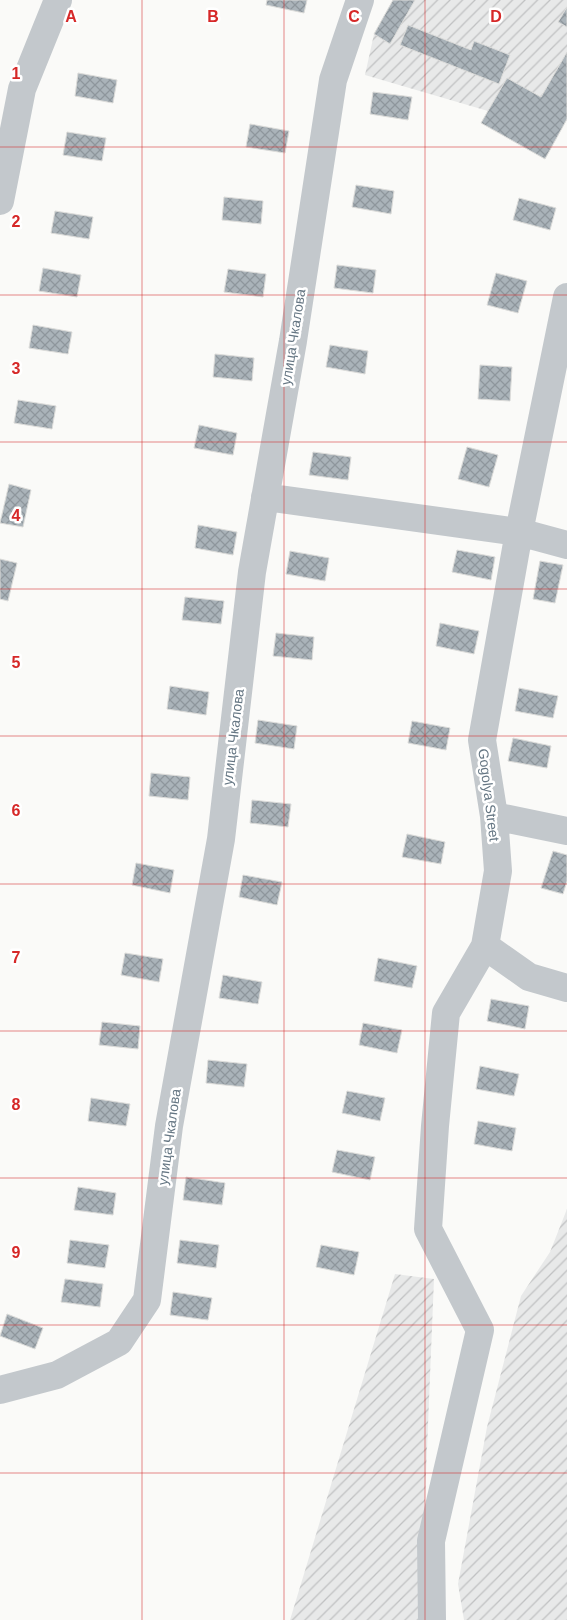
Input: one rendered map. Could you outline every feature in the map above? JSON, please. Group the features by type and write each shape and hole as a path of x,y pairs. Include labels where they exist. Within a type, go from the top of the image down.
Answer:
{"street":[{"path":"0,201 22,89 58,0"},
{"name":"улица Чкалова","path":"0,1390 57,1375 119,1342 147,1300 169,1126 221,838 252,572 293,341 333,80 360,0"},
{"name":"Gogolya Street","path":"432,1620 431,1541 480,1330 428,1229 446,1013 484,946 498,871 494,816 482,740 519,532 567,297"},
{"path":"265,497 519,532 567,545"},
{"path":"494,816 567,831"},
{"path":"484,946 529,977 567,988"}],"shaded area":[{"path":"393,0 567,0 567,119 545,159 488,111 365,75 374,34"},
{"path":"567,1209 567,1620 464,1620 458,1584 487,1427 521,1296 550,1252"},
{"path":"395,1274 434,1279 420,1620 290,1620"}],"building":[{"path":"267,0 307,0 304,13 266,5"},
{"path":"393,0 415,0 390,44 374,34"},
{"path":"567,7 567,27 558,22"},
{"path":"408,25 471,50 474,41 510,55 499,84 400,45"},
{"path":"567,52 567,119 545,159 481,123 507,78 541,97"},
{"path":"78,73 117,80 113,103 75,96"},
{"path":"373,92 412,97 408,120 370,114"},
{"path":"250,124 289,131 285,153 246,147"},
{"path":"67,132 106,138 102,161 63,155"},
{"path":"356,185 394,191 391,214 352,207"},
{"path":"224,197 263,201 261,224 222,220"},
{"path":"519,198 556,208 550,230 513,220"},
{"path":"55,211 93,217 89,239 51,233"},
{"path":"337,265 376,270 373,293 334,288"},
{"path":"43,268 81,275 77,297 39,291"},
{"path":"228,269 266,274 263,297 224,292"},
{"path":"496,273 527,281 518,313 487,305"},
{"path":"33,325 72,332 68,354 29,348"},
{"path":"330,345 368,351 365,374 326,367"},
{"path":"215,354 254,358 252,381 213,377"},
{"path":"480,365 512,367 510,401 478,399"},
{"path":"18,400 56,406 52,429 14,423"},
{"path":"199,425 237,433 233,455 194,448"},
{"path":"467,447 498,455 489,487 458,479"},
{"path":"313,452 351,457 348,480 309,475"},
{"path":"9,484 31,490 23,527 0,523"},
{"path":"198,525 237,532 233,555 195,548"},
{"path":"457,550 495,557 491,580 452,572"},
{"path":"290,551 329,558 325,581 286,574"},
{"path":"0,559 17,563 8,601 0,599"},
{"path":"540,561 563,565 555,603 533,599"},
{"path":"185,597 224,601 221,624 182,620"},
{"path":"440,623 479,631 474,654 436,646"},
{"path":"276,633 314,637 312,660 273,656"},
{"path":"170,686 209,692 206,715 167,709"},
{"path":"519,688 558,696 553,718 515,711"},
{"path":"258,720 297,726 294,749 255,743"},
{"path":"412,721 450,728 446,750 408,743"},
{"path":"513,738 551,746 547,768 508,761"},
{"path":"151,773 190,777 188,800 149,796"},
{"path":"252,800 291,804 288,827 250,823"},
{"path":"407,834 445,842 441,864 402,857"},
{"path":"553,851 567,855 567,881 563,894 541,888"},
{"path":"136,863 174,870 170,893 132,885"},
{"path":"243,875 282,882 277,905 239,897"},
{"path":"125,953 163,959 159,982 121,975"},
{"path":"378,958 417,966 412,988 374,981"},
{"path":"223,975 262,982 258,1004 219,998"},
{"path":"491,999 529,1006 525,1029 487,1021"},
{"path":"102,1022 140,1026 138,1049 99,1045"},
{"path":"363,1023 402,1030 397,1053 359,1045"},
{"path":"208,1060 247,1064 244,1087 206,1083"},
{"path":"480,1066 519,1074 514,1096 476,1089"},
{"path":"347,1091 385,1098 380,1121 342,1113"},
{"path":"91,1098 130,1104 126,1126 88,1121"},
{"path":"478,1121 516,1128 512,1151 474,1144"},
{"path":"337,1150 375,1157 370,1180 332,1172"},
{"path":"186,1177 225,1183 222,1205 183,1200"},
{"path":"78,1187 116,1193 113,1215 74,1210"},
{"path":"70,1240 109,1245 105,1268 67,1263"},
{"path":"180,1240 219,1245 216,1268 177,1263"},
{"path":"321,1245 359,1252 354,1275 316,1267"},
{"path":"65,1279 103,1284 100,1307 61,1302"},
{"path":"173,1292 212,1298 208,1320 170,1315"},
{"path":"7,1314 43,1328 35,1349 0,1336"}]}
